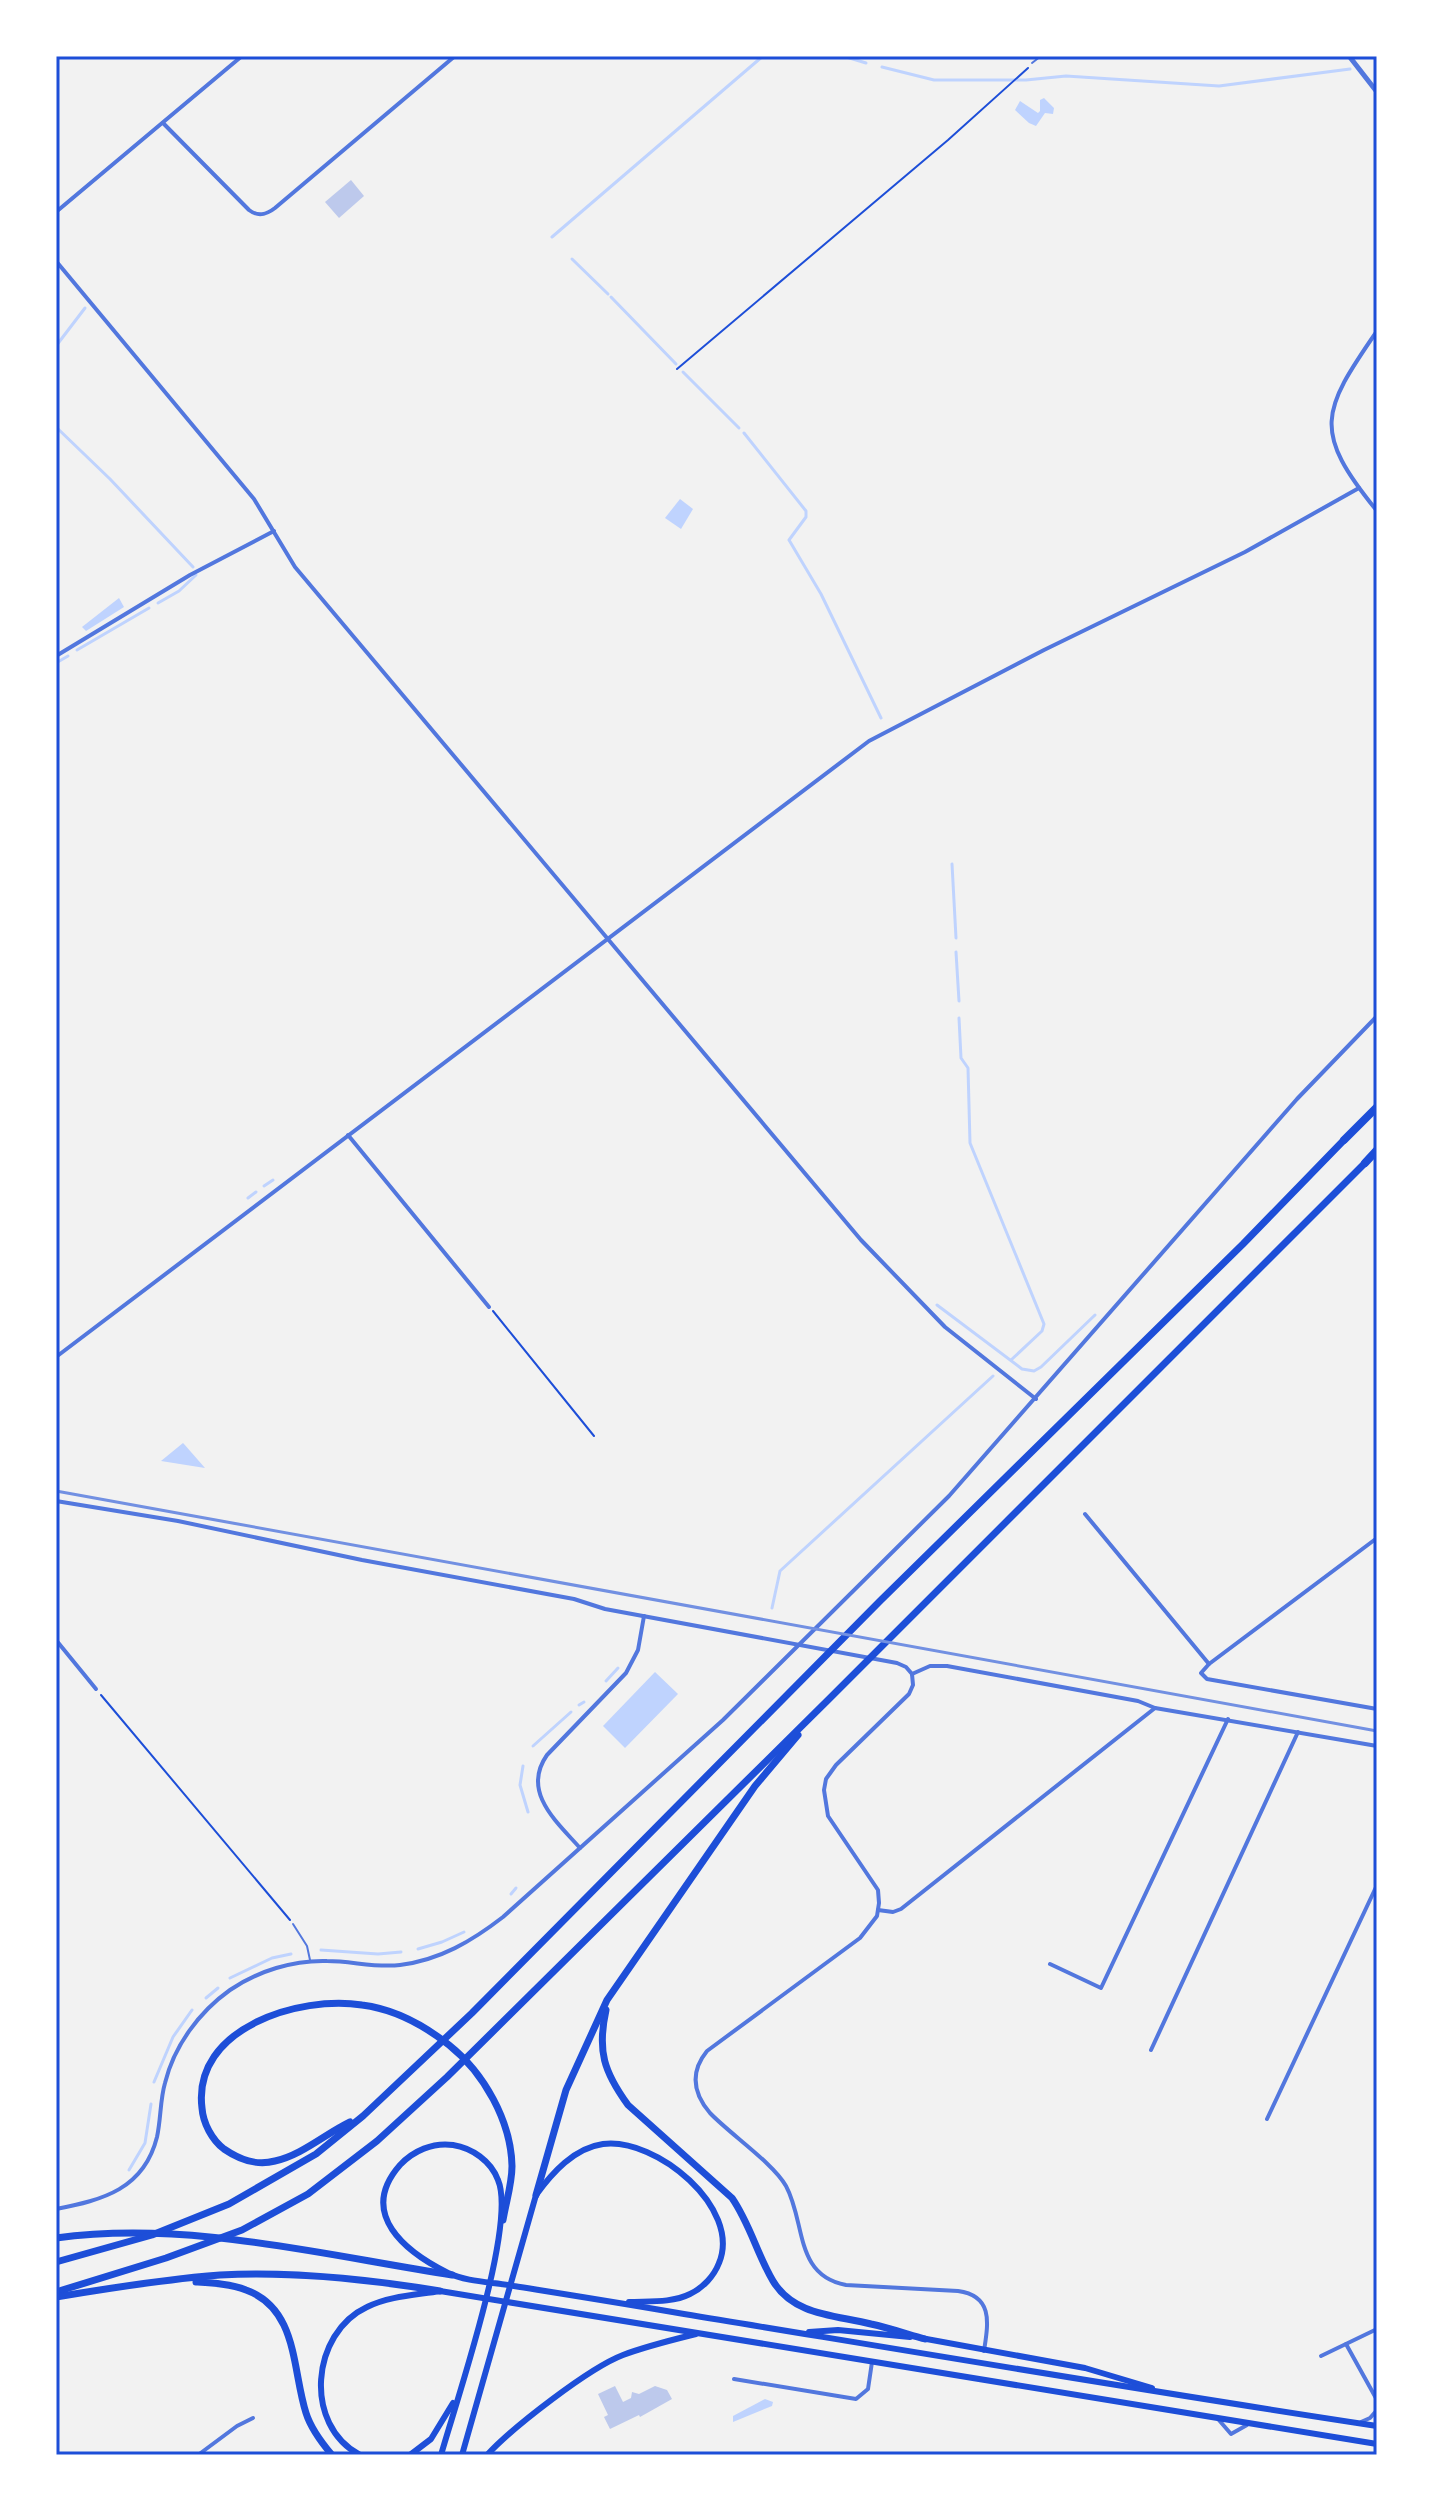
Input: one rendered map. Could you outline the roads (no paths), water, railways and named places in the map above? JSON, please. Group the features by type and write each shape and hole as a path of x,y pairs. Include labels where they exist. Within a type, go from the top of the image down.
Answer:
{"highway":[{"path":"1344,1140 1377,1107"},
{"path":"1365,1163 1377,1151"}],"main road":[{"path":"56,2262 152,2235 229,2204 296,2166 363,2116 472,2013 880,1601 1243,1244 1344,1140"},
{"path":"56,2294 242,2230 308,2194 342,2170 447,2077 1365,1163"},
{"path":"462,2455 566,2090 607,2000 755,1786 828,1700"},
{"path":"607,2000 601,2034 603,2061 617,2090 628,2105 732,2198 772,2279 794,2303 812,2312 925,2339 1099,2371 1171,2394"},
{"path":"363,2116 325,2134 300,2151 260,2164 246,2162 219,2145 202,2116 200,2095 211,2063 238,2033 253,2023 287,2010 339,2002 365,2005 405,2018 455,2050 480,2077 501,2120 511,2152 512,2170 496,2252 441,2455"},
{"path":"452,2275 408,2250 392,2232 385,2210 385,2193 400,2165 412,2153 430,2146 448,2144 467,2148 491,2167 500,2182 503,2220"},
{"path":"536,2195 548,2179 585,2149 618,2144 637,2148 668,2163 713,2205 725,2239 716,2272 704,2285 674,2300 618,2303"},
{"path":"56,2238 112,2232 215,2238 1377,2426"},
{"path":"56,2294 218,2275 343,2277 1377,2444"},
{"path":"182,2280 244,2289 274,2310 293,2345 309,2421 332,2455"},
{"path":"360,2455 341,2441 325,2414 321,2378 327,2349 343,2324 366,2307 386,2300 440,2291"},
{"path":"797,2332 838,2330 925,2339"},
{"path":"487,2455 513,2431 610,2361 670,2340 700,2334"},
{"path":"410,2455 431,2439 457,2397"}],"street":[{"path":"56,212 242,56"},
{"path":"163,123 251,211 265,214 455,56"},
{"path":"1349,56 1377,92"},
{"path":"56,261 254,499 295,567 861,1240 945,1327 1036,1399"},
{"path":"1377,331 1347,376 1332,414 1331,433 1336,453 1377,511"},
{"path":"56,1357 827,771 887,730 1245,552 1359,488"},
{"path":"56,656 202,568 274,531"},
{"path":"56,2209 105,2198 133,2179 145,2165 157,2137 169,2069 189,2032 206,2011 230,1990 253,1977 310,1961 397,1965 448,1953 503,1917 723,1720 970,1474 1297,1099 1377,1016"},
{"path":"348,1135 489,1307"},
{"path":"56,1501 178,1521 906,1667 912,1674 913,1685 909,1694 836,1765 826,1779 824,1790 828,1816 875,1883 879,1894 874,1923 860,1938 707,2051 696,2072 696,2089 700,2101 710,2113 784,2183 807,2254 819,2273 830,2281 846,2285 971,2294 981,2302 987,2315 984,2351"},
{"path":"1085,1514 1209,1664"},
{"path":"1377,1538 1209,1664 1201,1675 1207,1679 1377,1709"},
{"path":"580,1848 542,1803 537,1787 539,1770 547,1755 626,1673 638,1650 644,1616"},
{"path":"56,1640 96,1689"},
{"path":"912,1674 930,1666 947,1666 1138,1701 1155,1708 1377,1746"},
{"path":"878,1910 893,1912 901,1909 1155,1708"},
{"path":"1050,1964 1101,1988 1228,1719"},
{"path":"1151,2050 1298,1732"},
{"path":"1267,2119 1377,1885"},
{"path":"1321,2356 1377,2329"},
{"path":"1346,2344 1377,2400"},
{"path":"734,2379 856,2399 867,2391 872,2362"},
{"path":"1359,2423 1377,2410"},
{"path":"198,2455 253,2418"},
{"path":"1216,2418 1231,2434 1251,2424"}],"lane":[{"path":"1032,63 1041,56"},
{"path":"293,1924 307,1946 310,1961"}],"water":[{"path":"1044,98 1054,108 1053,114 1045,113 1036,126 1015,110 1020,101 1038,113 1040,100"},
{"path":"680,499 693,509 681,529 665,518"},
{"path":"119,598 124,607 86,631 82,627"},
{"path":"184,1444 205,1468 161,1461"},
{"path":"655,1672 678,1694 625,1748 603,1726"},
{"path":"765,2399 773,2402 772,2406 733,2422 733,2416"}],"waterway":[{"path":"552,237 763,56"},
{"path":"843,56 866,63"},
{"path":"882,67 934,80 1026,80 1066,76 1219,86 1350,69"},
{"path":"572,259 608,294"},
{"path":"611,297 676,364"},
{"path":"56,346 85,308"},
{"path":"683,372 739,428"},
{"path":"56,427 193,567"},
{"path":"744,433 806,511 806,517 789,540 821,594 881,718"},
{"path":"158,603 179,591 196,575"},
{"path":"77,650 149,608"},
{"path":"56,663 68,656"},
{"path":"952,864 956,938"},
{"path":"956,952 959,1001"},
{"path":"959,1018 961,1058 968,1068 970,1143 1044,1324 1042,1331 1011,1360"},
{"path":"264,1186 273,1180"},
{"path":"248,1198 256,1192"},
{"path":"937,1305 1022,1369 1034,1371 1095,1315"},
{"path":"772,1608 780,1571 993,1376"},
{"path":"606,1681 618,1668"},
{"path":"579,1705 584,1702"},
{"path":"533,1746 571,1712"},
{"path":"523,1766 520,1785 528,1812"},
{"path":"511,1894 516,1888"},
{"path":"418,1949 464,1932"},
{"path":"321,1950 378,1954 401,1952"},
{"path":"230,1978 272,1958 291,1954"},
{"path":"206,1998 218,1988"},
{"path":"154,2082 173,2037 192,2010"},
{"path":"129,2170 145,2143 151,2104"}],"railway":[{"path":"56,1491 1377,1731"}]}
